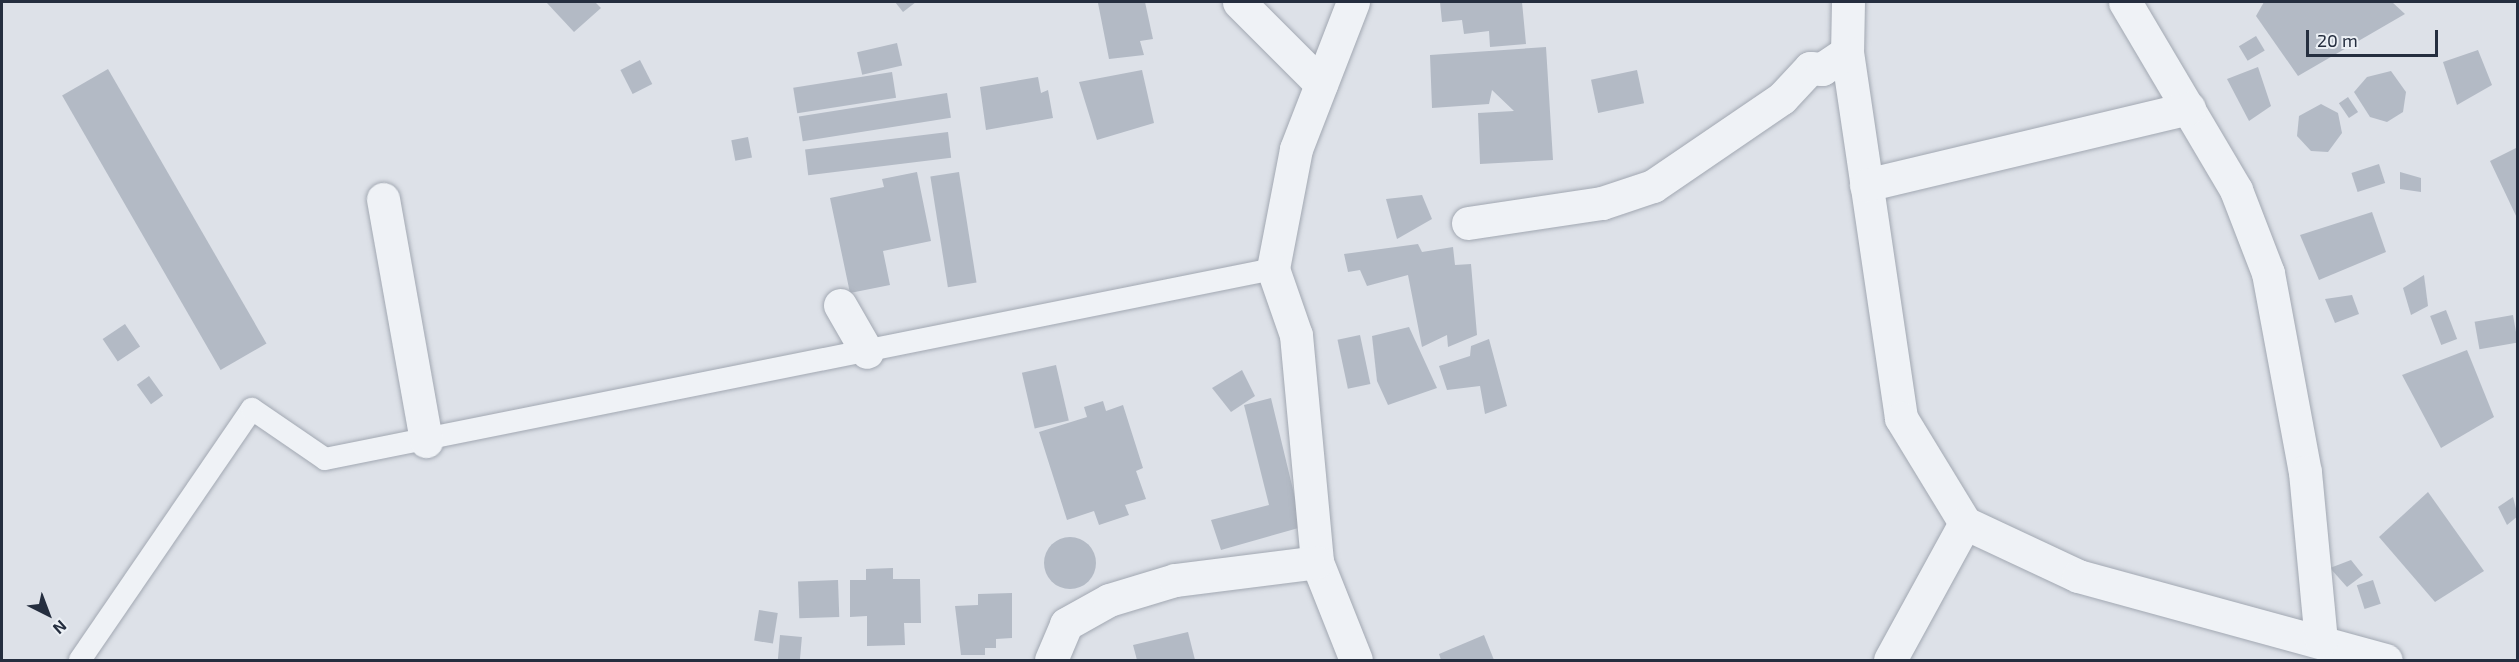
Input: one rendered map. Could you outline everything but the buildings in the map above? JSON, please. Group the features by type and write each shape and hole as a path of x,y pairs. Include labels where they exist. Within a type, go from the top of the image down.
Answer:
{"street":[{"path":"1239,2 1320,84"},
{"path":"1353,2 1296,148 1273,269 1296,335 1317,562 1356,660"},
{"path":"1848,2 1847,51 1900,418 1965,522 2078,576 2321,640 2386,660"},
{"path":"2125,2 2235,189 2268,273 2305,472 2321,640"},
{"path":"1467,223 1602,203 1653,186 1782,98 1810,68 1822,69 1847,51"},
{"path":"1866,185 2189,108"},
{"path":"383,199 426,441"},
{"path":"840,305 867,352"},
{"path":"1890,660 1965,522"},
{"path":"1051,660 1065,624 1109,600 1175,580 1317,562"}],"lane":[{"path":"80,660 252,409 325,459 426,441 1273,269"}]}
